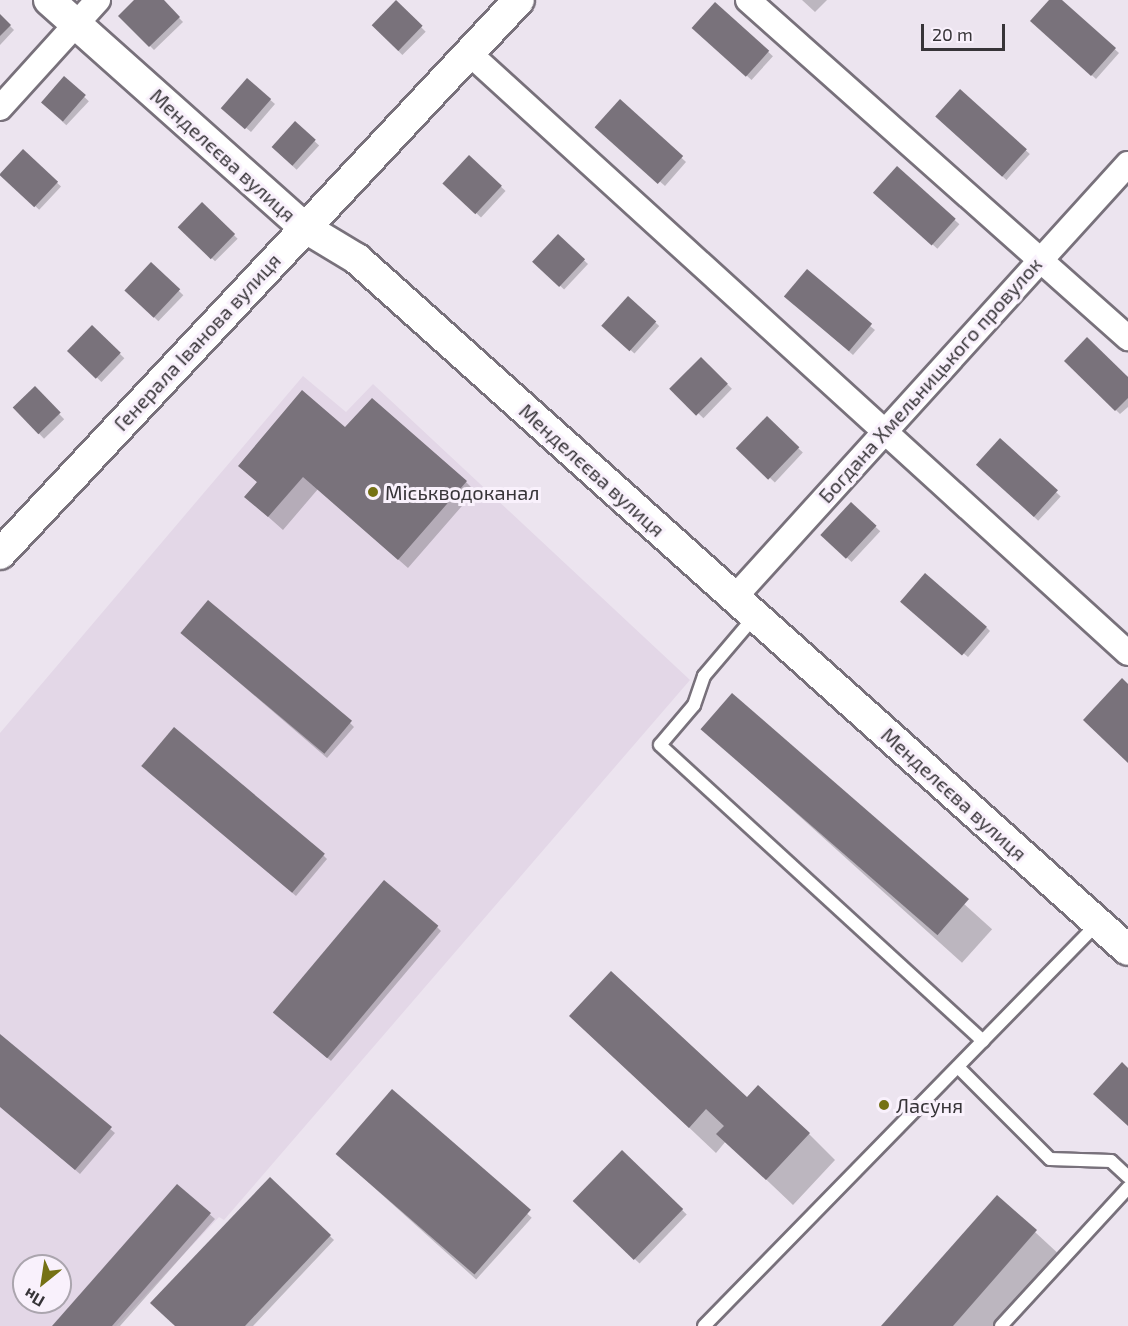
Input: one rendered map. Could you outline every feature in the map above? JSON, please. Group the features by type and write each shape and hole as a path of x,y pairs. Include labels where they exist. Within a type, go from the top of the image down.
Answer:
{"street":[{"name":"Менделєєва вулиця","path":"49,0 304,227 357,259 1128,950"},
{"path":"0,108 98,0"},
{"name":"Генерала Іванова вулиця","path":"0,554 519,0"},
{"path":"748,0 1128,338"},
{"path":"469,53 1128,653"},
{"name":"Богдана Хмельницького провулок","path":"744,607 883,430 1128,164"}],"lane":[{"path":"744,607 704,676 694,705 660,745 983,1041"},
{"path":"704,1326 1098,923"},
{"path":"958,1067 1050,1160 1111,1161 1128,1177"},
{"path":"1001,1326 1128,1188"}],"shaded area":[{"path":"303,376 346,412 373,384 690,680 224,1220 219,1217 116,1326 0,1326 0,733"}],"building":[{"path":"134,0 164,0 180,17 149,47 118,16"},
{"path":"396,0 423,26 398,51 372,25"},
{"path":"1049,0 1062,0 1116,48 1091,76 1030,21"},
{"path":"715,2 769,51 746,77 692,28"},
{"path":"0,14 11,25 0,36"},
{"path":"64,76 86,95 63,121 41,102"},
{"path":"247,78 271,99 245,129 221,108"},
{"path":"960,89 1027,149 1002,177 935,116"},
{"path":"620,99 683,156 658,184 595,127"},
{"path":"295,121 316,140 292,166 272,147"},
{"path":"23,149 58,182 34,207 0,175"},
{"path":"469,155 502,186 475,214 442,184"},
{"path":"897,166 956,219 932,246 873,193"},
{"path":"202,202 235,234 211,259 178,227"},
{"path":"558,234 585,259 559,287 532,262"},
{"path":"151,262 180,289 154,318 124,291"},
{"path":"807,269 872,324 849,351 784,297"},
{"path":"628,296 656,321 629,351 601,326"},
{"path":"92,325 121,353 96,379 67,351"},
{"path":"1087,337 1128,377 1128,398 1115,411 1064,361"},
{"path":"701,357 728,384 696,416 669,389"},
{"path":"35,386 61,413 38,434 13,408"},
{"path":"302,390 345,427 372,398 467,481 398,560 303,477 268,517 244,497 257,482 238,466"},
{"path":"767,416 799,447 768,480 736,448"},
{"path":"1000,438 1058,490 1034,517 976,465"},
{"path":"851,502 877,526 846,559 820,535"},
{"path":"925,573 987,627 962,655 900,602"},
{"path":"208,600 352,721 324,754 180,633"},
{"path":"1122,678 1128,684 1128,763 1083,720"},
{"path":"732,693 969,899 937,935 701,729"},
{"path":"174,727 325,854 292,893 141,766"},
{"path":"384,880 438,926 327,1058 273,1013"},
{"path":"611,971 747,1097 758,1085 810,1133 766,1180 716,1134 724,1126 706,1109 689,1128 569,1016"},
{"path":"0,1034 112,1127 75,1170 0,1107"},
{"path":"1122,1062 1128,1068 1128,1126 1093,1094"},
{"path":"392,1089 531,1210 474,1275 336,1154"},
{"path":"622,1150 683,1209 634,1260 573,1201"},
{"path":"270,1177 331,1235 245,1326 175,1326 150,1303"},
{"path":"177,1184 211,1213 112,1326 52,1326 63,1314 72,1314 72,1303"},
{"path":"997,1195 1037,1230 953,1326 881,1326"}],"place":[{"name":"Міськводоканал","path":"373,492"},
{"name":"Ласуня","path":"884,1105"}]}
